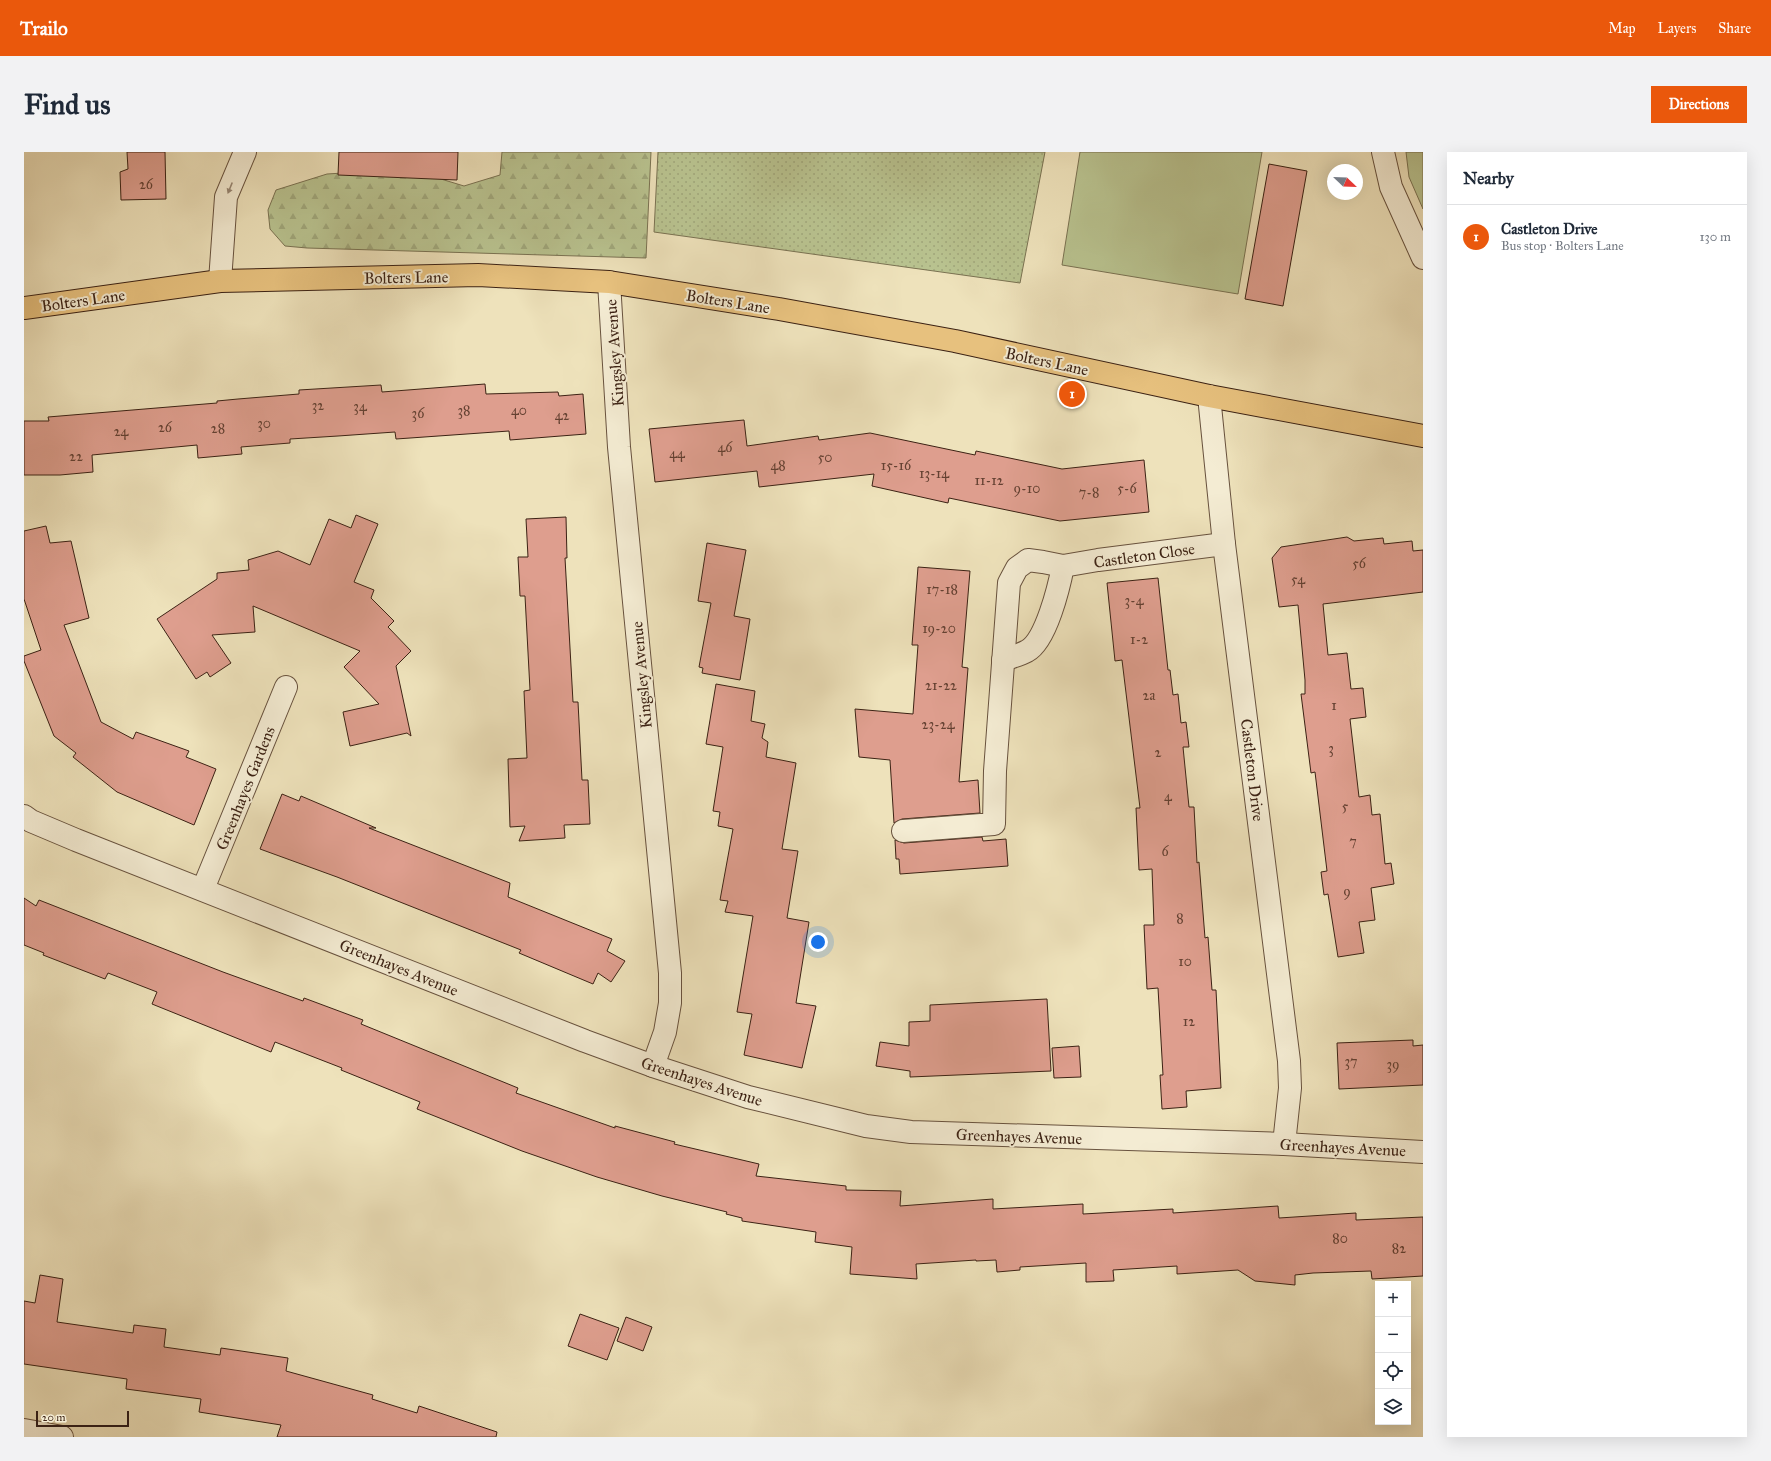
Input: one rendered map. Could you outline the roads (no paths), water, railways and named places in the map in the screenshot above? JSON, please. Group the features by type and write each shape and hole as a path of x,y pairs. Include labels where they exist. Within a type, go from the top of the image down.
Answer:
{"main road":[{"name":"Bolters Lane","path":"24,308 220,281 478,275 609,282 779,309 955,341 1209,396 1423,436"}],"street":[{"path":"220,281 226,197 245,152"},
{"path":"1383,152 1391,187 1423,258"},
{"name":"Kingsley Avenue","path":"609,282 620,447 670,973 670,1003 665,1032 653,1066"},
{"name":"Castleton Drive","path":"1209,396 1224,544 1289,1061 1290,1088 1284,1144"},
{"name":"Castleton Close","path":"903,831 994,824 995,771 1009,583 1016,568 1028,560 1063,566 1098,560 1224,544"},
{"path":"1003,660 1027,651 1037,643 1059,588 1063,566"},
{"name":"Greenhayes Gardens","path":"204,889 286,687"},
{"name":"Greenhayes Avenue","path":"24,816 30,821 76,840 204,889 585,1041 653,1066 748,1097 803,1112 866,1126 911,1132 1284,1144 1423,1152"},
{"path":"24,1430 62,1437"}],"place":[{"name":"Castleton Drive","path":"1072,394"}]}
